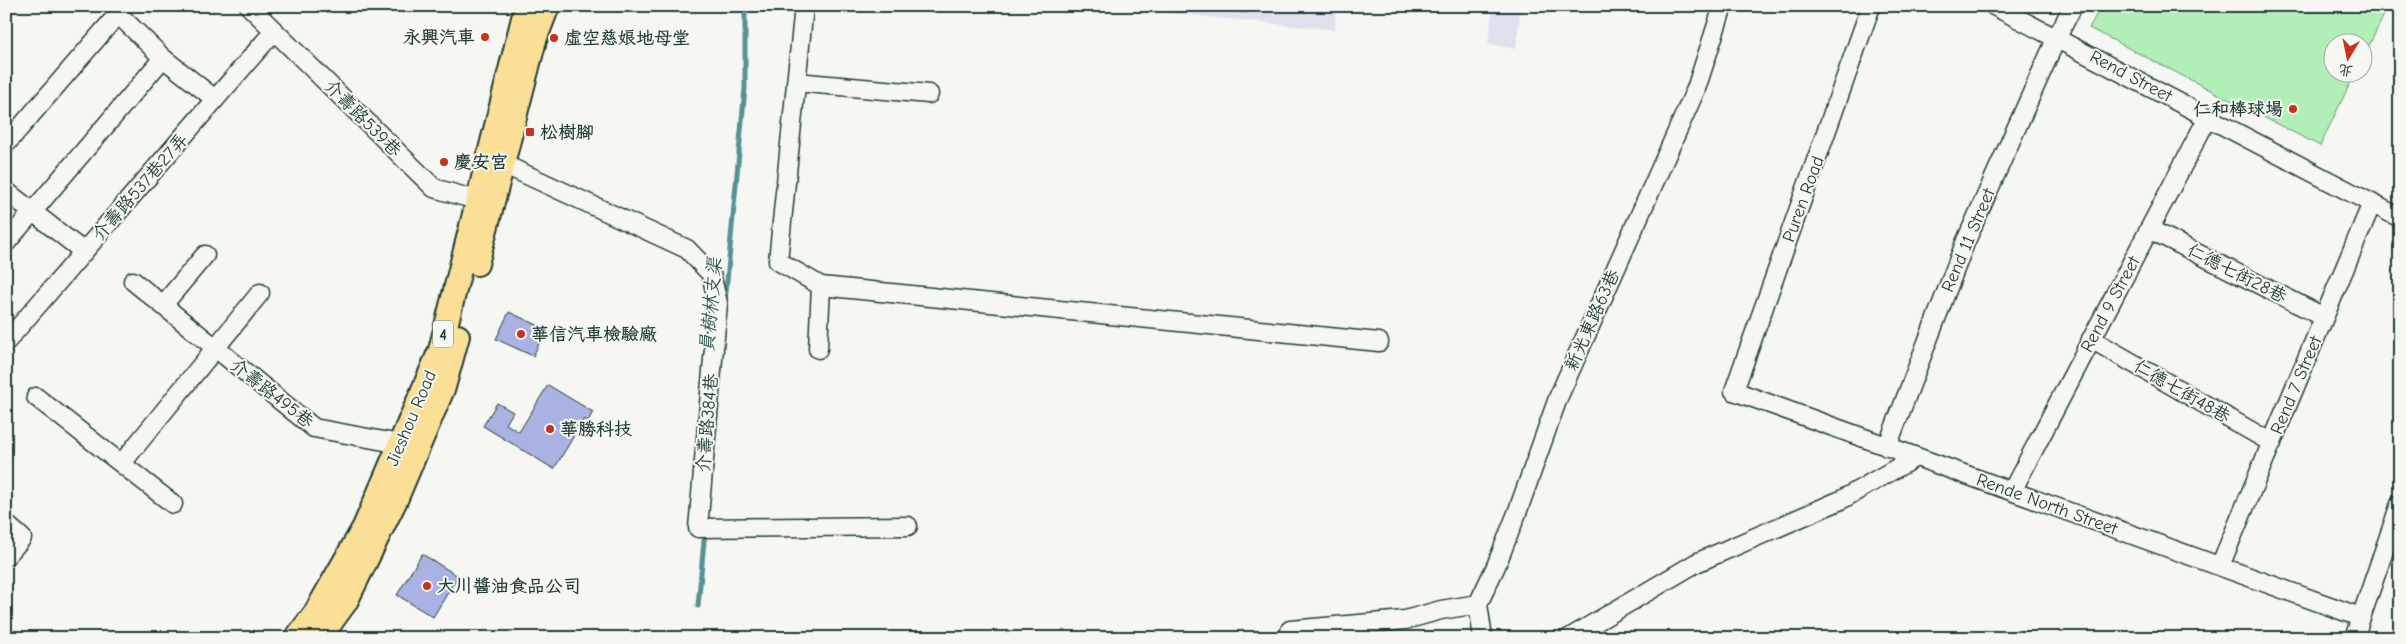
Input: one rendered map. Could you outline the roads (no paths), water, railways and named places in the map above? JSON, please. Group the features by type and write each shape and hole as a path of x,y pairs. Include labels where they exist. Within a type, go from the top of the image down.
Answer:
{"main road":[{"name":"Jieshou Road","path":"296,638 315,613 444,387 484,203 495,162 548,6"},
{"name":"Jieshou Road","path":"495,162 520,10"},
{"name":"Jieshou Road","path":"320,638 346,602 396,500 409,446"}],"street":[{"name":"介壽路539巷","path":"249,6 434,188 484,203"},
{"path":"804,6 778,261 822,286 1379,342"},
{"name":"新光東路63巷","path":"1478,604 1503,548 1558,398 1696,88 1722,6"},
{"name":"Puren Road","path":"1734,391 1871,6"},
{"name":"Rend Street","path":"1994,6 2057,37 2400,218"},
{"name":"Rend 11 Street","path":"1887,446 1965,243 2057,37 2073,6"},
{"path":"520,10 535,40"},
{"path":"6,144 118,14 163,58 215,99"},
{"name":"介壽路537巷27弄","path":"6,342 274,31"},
{"path":"6,243 163,58"},
{"path":"796,82 929,94"},
{"name":"Rend 9 Street","path":"2012,491 2208,117"},
{"name":"介壽路384巷","path":"495,162 687,250 711,274 718,303 698,528 908,526"},
{"path":"6,191 84,252"},
{"name":"Rend 7 Street","path":"2220,566 2372,203"},
{"name":"仁德七街28巷","path":"2149,229 2324,317"},
{"path":"162,305 205,255"},
{"name":"介壽路495巷","path":"133,281 314,428 409,446"},
{"path":"818,349 822,286"},
{"name":"介壽路495巷","path":"122,464 260,292"},
{"name":"仁德七街48巷","path":"2092,339 2272,443"},
{"name":"Rende North Street","path":"1734,391 2360,617"},
{"path":"36,396 173,504"},
{"path":"1569,638 1696,563 1841,500 1916,457"},
{"path":"2354,638 2400,504"},
{"path":"6,524 22,538 6,556"},
{"path":"1290,630 1405,620 1441,610 1478,604 1484,638"}],"waterway":[{"name":"員樹林支渠","path":"725,302 745,88 745,6"},
{"name":"員樹林支渠","path":"698,606 705,530"}],"place":[{"name":"永興汽車","path":"485,37"},
{"name":"虛空慈娘地母堂","path":"554,38"},
{"name":"仁和棒球場","path":"2293,109"},
{"name":"松樹腳","path":"530,132"},
{"name":"慶安宮","path":"444,162"},
{"name":"華信汽車檢驗廠","path":"521,334"},
{"name":"華勝科技","path":"550,429"},
{"name":"大川醬油食品公司","path":"427,586"}]}
